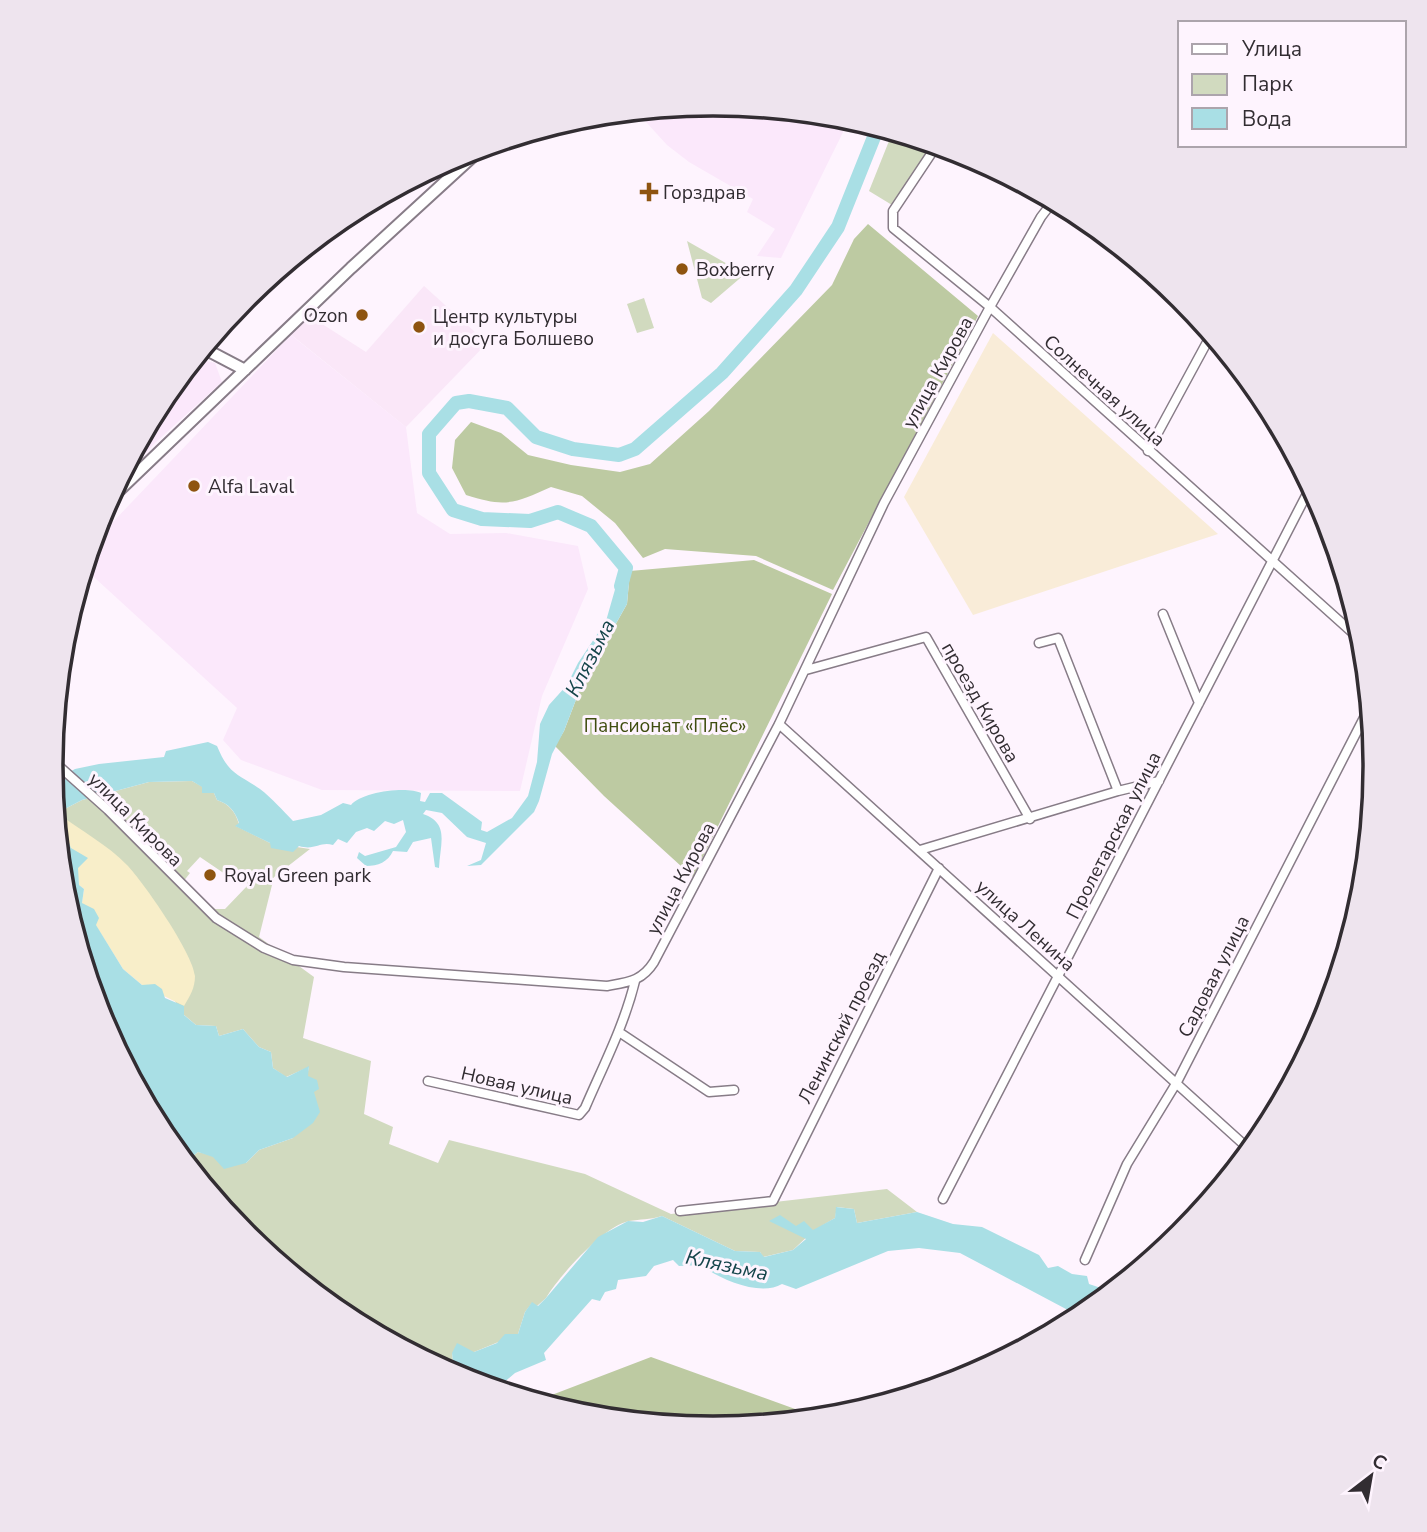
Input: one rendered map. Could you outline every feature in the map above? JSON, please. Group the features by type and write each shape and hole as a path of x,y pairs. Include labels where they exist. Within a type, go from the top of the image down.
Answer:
{"main road":[{"path":"128,482 460,167"},
{"path":"211,352 245,370"},
{"path":"220,357 231,383"}],"street":[{"name":"Солнечная улица","path":"931,153 893,211 893,228 990,307 1350,630"},
{"name":"улица Кирова","path":"63,770 108,810 216,918 255,945 293,960 344,967 607,986 635,981 646,974 654,962 779,724 884,503 990,307 1048,208"},
{"path":"1148,451 1207,342"},
{"name":"Пролетарская улица","path":"943,1199 1305,497"},
{"path":"1163,614 1199,703"},
{"name":"проезд Кирова","path":"806,670 926,637 1030,819"},
{"path":"1039,643 1058,638 1118,791"},
{"name":"Садовая улица","path":"1085,1260 1127,1164 1177,1082 1363,720"},
{"name":"улица Ленина","path":"779,724 1243,1143"},
{"path":"920,850 1159,781"},
{"name":"Ленинский проезд","path":"680,1211 773,1201 939,868"},
{"name":"Новая улица","path":"428,1081 579,1115 585,1108 619,1032 629,1008 635,981"},
{"path":"619,1032 709,1092 734,1090"}],"shaded area":[{"path":"756,117 845,129 781,258 757,256 775,229 747,212 753,199 689,162 667,145 644,120"},
{"path":"424,286 487,343 406,427 289,333 308,315 366,352"},
{"path":"993,333 1218,534 973,615 904,497"},
{"path":"291,335 406,427 417,513 450,534 506,533 578,546 588,589 542,696 520,791 322,790 241,760 223,740 237,708 92,575 110,525"},
{"path":"205,360 215,363 222,382 140,459 197,370"}],"green space":[{"path":"889,140 927,152 892,205 869,191"},
{"path":"868,224 978,316 833,590 756,556 665,549 643,558 615,523 582,496 551,487 510,502 466,495 452,468 455,440 471,422 501,433 528,455 620,472 650,464 709,411 832,285 854,239"},
{"path":"687,241 745,274 711,303 702,298"},
{"path":"644,298 654,328 637,333 627,304"},
{"name":"Пансионат «Плёс»","path":"754,560 832,594 693,877 604,796 555,746 564,731 582,684 627,604 630,571"},
{"path":"192,781 214,793 217,800 231,809 239,824 236,826 270,843 310,849 274,877 259,937 314,977 303,1038 371,1061 364,1114 393,1127 389,1144 438,1163 449,1140 585,1174 671,1214 887,1189 917,1212 857,1223 854,1209 837,1207 835,1218 813,1231 793,1250 763,1257 760,1252 735,1251 662,1216 629,1221 607,1232 595,1242 571,1265 546,1298 537,1306 532,1303 525,1312 518,1334 474,1352 452,1353 453,1361 426,1349 352,1307 285,1255 224,1195 193,1156 198,1152 246,1163 259,1150 293,1138 309,1067 286,1077 273,1068 271,1052 259,1047 243,1029 219,1036 216,1026 196,1025 183,1014 66,828 64,809 82,800 149,782","holes":["200,857 225,874 236,867 248,885 225,909 215,909 183,882 190,873 187,871"]},
{"path":"651,1357 800,1411 756,1415 671,1415 629,1411 551,1395"}],"sand":[{"path":"65,818 120,858 135,874 167,919 186,951 195,976 193,988 184,1006 142,985 123,969 82,903 84,889 79,885 77,868 68,844"}],"water":[{"path":"622,565 630,571 627,604 582,684 552,754 534,812 481,865 467,866 481,860 486,843 467,837 442,813 426,810 423,814 437,823 442,835 439,868 435,867 431,838 413,842 407,852 393,851 385,861 378,864 366,866 357,858 359,852 365,856 396,847 406,832 403,820 394,824 385,821 374,831 367,828 356,832 347,843 338,839 333,845 299,846 293,852 271,848 270,843 235,826 239,823 231,808 217,800 214,793 202,793 202,787 192,781 149,782 82,800 64,809 63,776 75,769 164,757 166,751 208,742 217,746 234,772 264,793 293,821 321,815 343,803 351,805 356,800 374,794 406,790 421,793 420,801 425,802 430,793 442,793 482,822 481,830 487,832 512,818 528,796 537,762 540,724 549,705 567,685 606,621"},
{"path":"68,840 71,848 88,858 78,868 79,885 84,889 82,903 94,909 99,918 96,925 123,969 142,985 155,984 162,989 165,998 184,1006 184,1015 196,1025 216,1026 219,1036 243,1029 259,1047 271,1052 273,1068 287,1077 309,1066 308,1076 317,1080 319,1089 314,1092 320,1112 313,1123 293,1138 259,1150 246,1163 224,1169 213,1157 198,1152 193,1156 150,1091 113,1015 85,934 75,893"},
{"path":"836,1207 854,1209 857,1223 917,1212 953,1224 982,1227 1039,1255 1048,1268 1058,1266 1072,1274 1087,1276 1089,1284 1101,1288 1069,1311 960,1253 919,1248 888,1251 796,1289 782,1284 763,1288 740,1285 701,1265 679,1266 673,1260 654,1266 646,1276 618,1280 616,1289 605,1292 600,1301 592,1299 544,1353 546,1360 515,1373 504,1382 453,1361 452,1353 457,1343 474,1352 497,1343 505,1334 518,1334 525,1312 532,1302 538,1306 598,1237 628,1221 643,1222 662,1216 735,1251 760,1252 764,1257 793,1250 806,1239 769,1221 780,1215 796,1226 804,1221 813,1230 835,1218"}],"waterway":[{"name":"Клязьма","path":"621,586 626,568 591,526 558,512 530,521 482,519 453,510 429,473 429,434 456,403 469,401 507,408 536,437 573,449 619,455 635,449 722,373 796,290 838,227 874,136"}],"place":[{"name":"Горздрав","path":"649,192"},
{"name":"Boxberry","path":"682,269"},
{"name":"Ozon","path":"362,315"},
{"name":"Центр культуры и досуга Болшево","path":"419,327"},
{"name":"Alfa Laval","path":"194,486"},
{"name":"Royal Green park","path":"210,875"}]}
